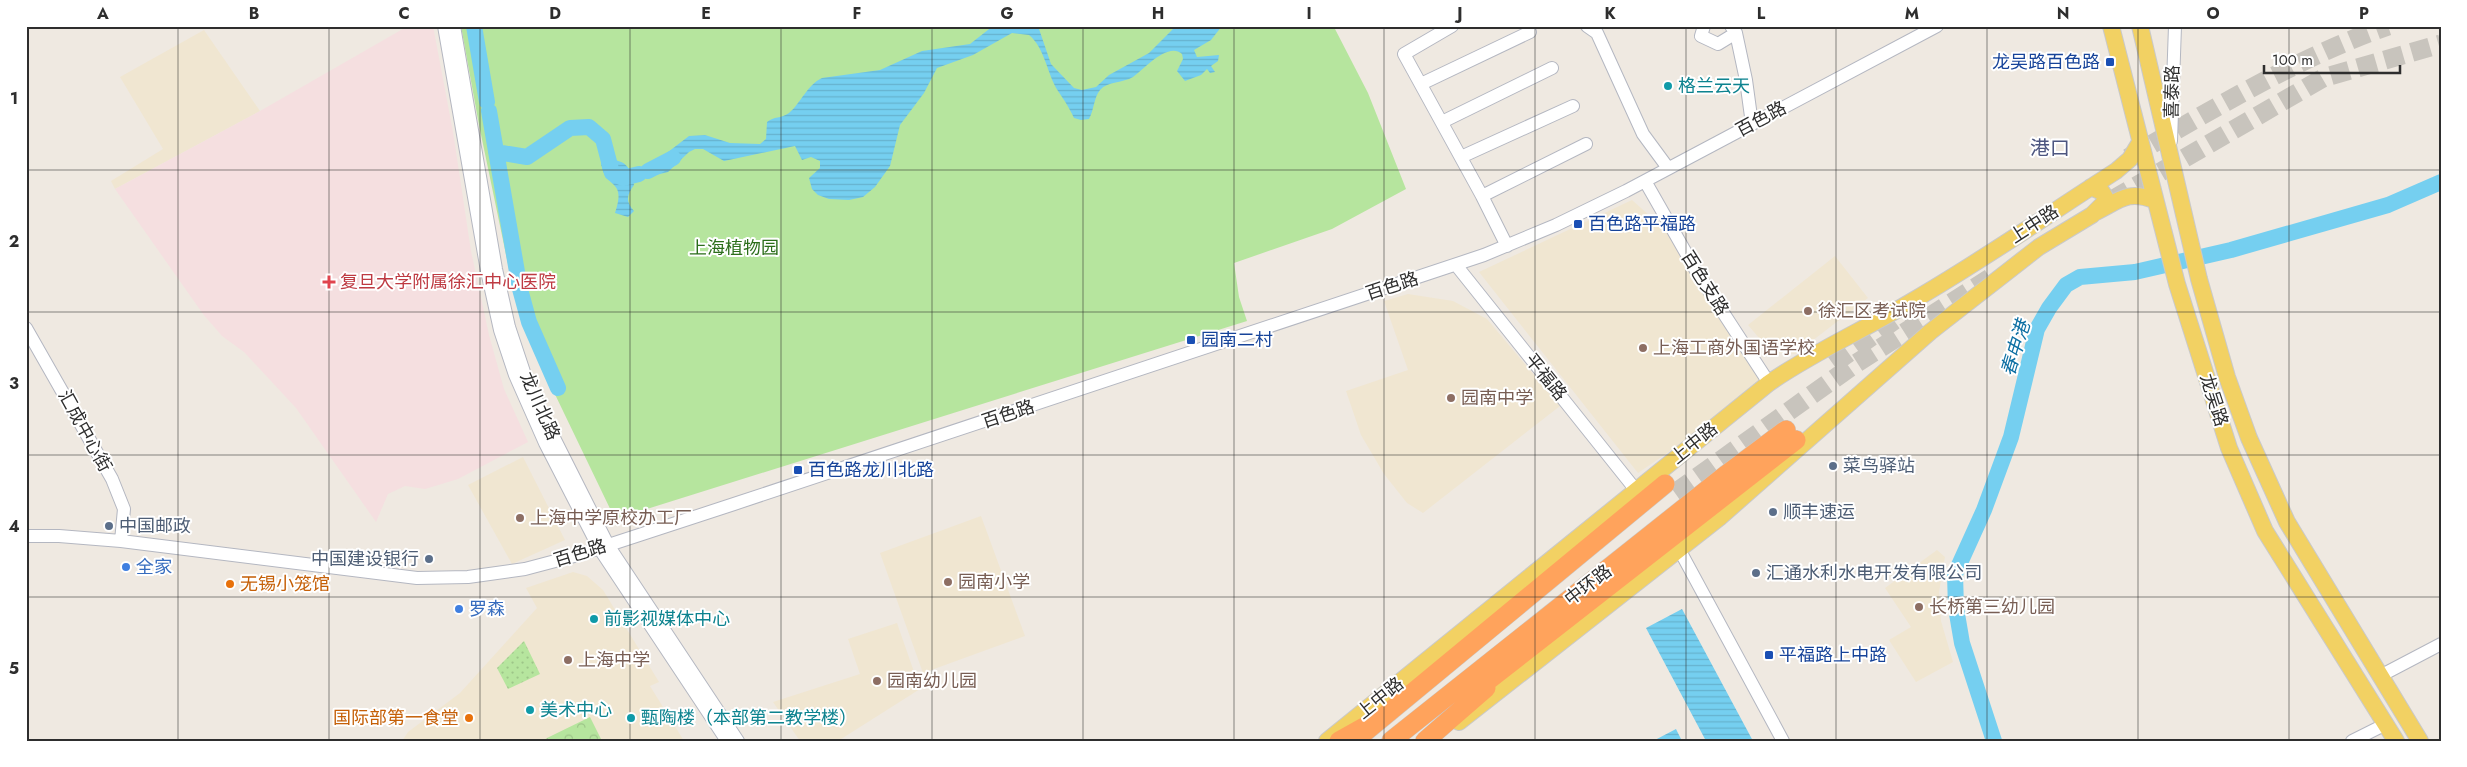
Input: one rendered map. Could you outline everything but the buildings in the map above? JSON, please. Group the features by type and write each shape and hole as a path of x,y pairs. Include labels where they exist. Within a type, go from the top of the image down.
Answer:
{"highway":[{"name":"中环路","path":"1391,741 1727,474 1791,435 1573,614 1411,741"},
{"name":"中环路","path":"1354,741 1670,489 1372,741"},
{"path":"1425,741 1573,614"},
{"path":"1339,741 1383,718"}],"main road":[{"name":"龙吴路","path":"2111,26 2177,284 2229,448 2265,531 2396,741"},
{"name":"龙吴路","path":"2140,26 2199,279 2228,377 2253,447 2287,522 2420,741"},
{"name":"上中路","path":"1327,741 1769,383 1808,357 1914,300 2091,187 2130,159 2140,144"},
{"name":"上中路","path":"2091,187 2098,189 2105,197 2104,203 2092,214"},
{"name":"上中路","path":"1436,741 1719,518 1930,332 2039,247 2092,214 2128,196 2139,194 2154,200"}],"street":[{"name":"龙川北路","path":"444,26 487,271 500,330 515,375 531,412 604,546 727,741"},
{"name":"龙川北路","path":"454,26 496,269 509,327 524,372 604,546 738,741"},
{"path":"1452,26 1404,54 1482,196 1507,246"},
{"path":"1587,26 1597,33 1643,134 1668,168"},
{"path":"1704,26 1701,36 1718,44 1734,29 1746,80 1752,124"},
{"name":"百色路","path":"26,536 59,536 121,541 394,575 442,578 496,574 524,569 604,546 1456,265 1507,246 1591,209 1937,26"},
{"name":"喜泰路","path":"2170,158 2175,26"},
{"path":"1421,84 1530,32"},
{"path":"1442,122 1552,68"},
{"path":"1461,157 1573,106"},
{"path":"1482,196 1586,144"},
{"name":"百色支路","path":"1645,181 1698,274 1769,383"},
{"name":"平福路","path":"1456,265 1636,489"},
{"name":"汇成中心街","path":"26,328 112,479 124,509 121,541"},
{"path":"1679,549 1783,741"},
{"path":"2380,676 2441,644"},
{"path":"2352,741 2386,724"}],"shaded area":[{"name":"复旦大学附属徐汇中心医院","path":"408,26 433,26 453,132 471,251 489,335 504,389 528,442 458,479 425,489 405,486 388,494 376,522 296,408 244,352 222,336 203,314 115,189 260,111"},
{"path":"204,30 260,111 115,189 111,181 163,149 120,77"},
{"name":"上海工商外国语学校","path":"1632,200 1677,240 1769,383 1638,473 1479,272"},
{"name":"徐汇区考试院","path":"1835,256 1868,298 1795,354 1771,352 1748,325"},
{"name":"园南中学","path":"1408,294 1453,301 1487,319 1560,406 1423,513 1407,503 1384,474 1361,435 1346,391 1408,370 1384,301"},
{"name":"上海中学原校办工厂","path":"523,457 565,540 512,564 468,485"},
{"name":"园南小学","path":"981,516 1025,636 923,673 880,553"},
{"name":"长桥第三幼儿园","path":"1937,550 1945,557 1939,592 1941,621 1953,662 1916,682 1889,640 1911,627 1885,588"},
{"name":"上海中学","path":"573,572 587,576 603,590 659,682 650,686 684,741 402,741 408,732 460,693 537,608 526,588"},
{"name":"园南幼儿园","path":"897,623 920,689 838,741 800,741 773,702 860,674 848,639"}],"green space":[{"name":"上海植物园","path":"461,26 1340,26 1335,29 1368,93 1406,189 1332,229 1234,263 1239,297 1247,321 615,519 538,359 514,293 479,125"},
{"path":"524,641 540,674 508,689 497,668"},
{"path":"590,717 602,741 542,741 549,737"}],"water":[{"path":"993,26 1038,26 1051,64 1074,88 1082,90 1096,87 1109,75 1149,53 1176,26 1222,26 1211,40 1194,50 1197,57 1219,55 1218,61 1211,66 1215,72 1210,73 1207,69 1201,75 1185,81 1177,71 1183,59 1182,54 1170,51 1156,58 1133,77 1103,87 1096,96 1089,119 1081,120 1074,118 1054,84 1039,47 1029,35 1012,33 973,55 937,68 924,93 900,125 890,166 875,187 863,197 849,200 829,199 818,195 812,189 809,178 820,168 820,161 811,157 802,160 795,146 724,161 703,149 695,149 689,152 668,172 656,175 651,165 689,136 705,135 730,143 760,144 766,139 767,122 789,113 812,85 822,78 880,70 922,51 970,44"},
{"path":"607,159 623,163 631,173 634,185 628,201 634,211 628,217 615,213 618,202 617,189 603,172 601,163"},
{"path":"1682,609 1753,741 1706,741 1646,628"},
{"path":"1676,729 1682,741 1653,741"}],"waterway":[{"path":"474,26 487,102"},
{"path":"489,111 520,289 529,322 558,388"},
{"path":"496,152 527,157 570,128 589,127 603,139 612,173 623,178 639,174"},
{"path":"648,171 673,158"},
{"name":"春申港","path":"1994,741 1962,643 1956,608 1955,574 1984,510 2011,437 2037,329 2049,308 2066,285 2080,277 2135,272 2231,250 2388,205 2441,182"}],"tunnel":[{"path":"2128,158 2287,69 2320,53 2388,26"},
{"path":"2112,200 2323,78 2441,44"},
{"path":"1675,493 1852,366 1990,278"},
{"path":"1833,364 1913,307"}],"place":[{"name":"龙吴路百色路","path":"2110,62"},
{"name":"格兰云天","path":"1668,86"},
{"name":"百色路平福路","path":"1578,224"},
{"name":"复旦大学附属徐汇中心医院","path":"329,282"},
{"name":"徐汇区考试院","path":"1808,311"},
{"name":"园南二村","path":"1191,340"},
{"name":"上海工商外国语学校","path":"1643,348"},
{"name":"园南中学","path":"1451,398"},
{"name":"菜鸟驿站","path":"1833,466"},
{"name":"百色路龙川北路","path":"798,470"},
{"name":"顺丰速运","path":"1773,512"},
{"name":"上海中学原校办工厂","path":"520,518"},
{"name":"中国邮政","path":"109,526"},
{"name":"中国建设银行","path":"429,559"},
{"name":"全家","path":"126,567"},
{"name":"汇通水利水电开发有限公司","path":"1756,573"},
{"name":"园南小学","path":"948,582"},
{"name":"无锡小笼馆","path":"230,584"},
{"name":"长桥第三幼儿园","path":"1919,607"},
{"name":"罗森","path":"459,609"},
{"name":"前影视媒体中心","path":"594,619"},
{"name":"平福路上中路","path":"1769,655"},
{"name":"上海中学","path":"568,660"},
{"name":"园南幼儿园","path":"877,681"},
{"name":"美术中心","path":"530,710"},
{"name":"国际部第一食堂","path":"469,718"},
{"name":"甄陶楼（本部第二教学楼）","path":"631,718"}],"district":[{"name":"港口","path":"2050,148"}]}
